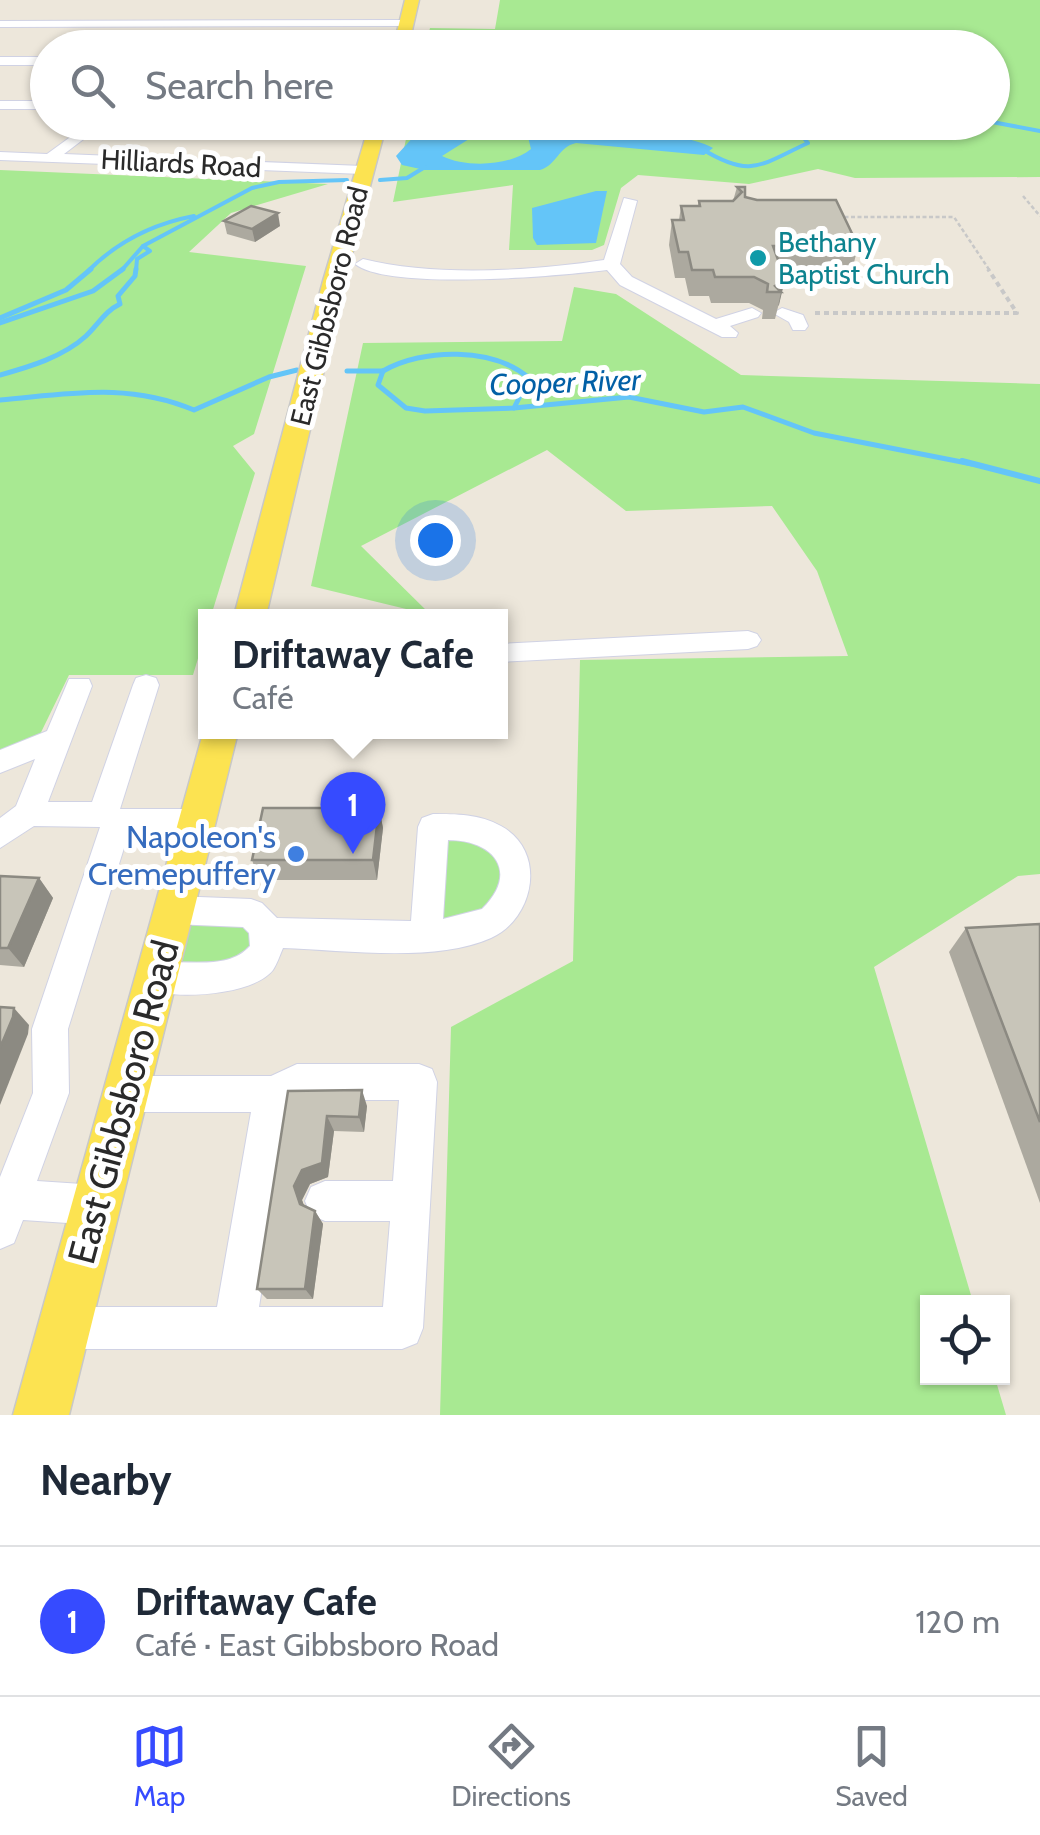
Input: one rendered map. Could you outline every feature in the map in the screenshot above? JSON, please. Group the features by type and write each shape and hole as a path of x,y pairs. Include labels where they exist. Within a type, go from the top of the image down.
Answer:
{"main road":[{"path":"404,30 412,0"},
{"name":"East Gibbsboro Road","path":"252,609 351,264 363,170 373,140"},
{"name":"East Gibbsboro Road","path":"42,1415 218,739"}],"street":[{"path":"0,24 406,23"},
{"path":"224,30 232,24"},
{"path":"0,61 30,61"},
{"path":"0,105 30,105"},
{"path":"50,157 74,140"},
{"name":"Hilliards Road","path":"0,156 363,170"},
{"path":"603,265 629,201"},
{"path":"351,264 374,270 422,264 496,264 576,271 603,265 626,281 721,329 752,313"},
{"path":"782,313 804,320"},
{"path":"508,653 748,640"},
{"path":"0,834 28,814 79,686"},
{"path":"96,1205 6,1214 51,1093 50,1030 146,686"},
{"path":"0,762 58,738"},
{"path":"28,814 196,822"},
{"path":"156,978 226,977 242,973 262,954 266,933 259,918 247,912 173,910"},
{"path":"266,933 426,933"},
{"path":"64,1328 402,1328 420,1082 297,1082 273,1094 125,1094"},
{"path":"235,1328 268,1200 273,1094"},
{"path":"326,1201 411,1200"}],"path":[{"path":"1023,196 1040,216"},
{"path":"804,320 1018,313 954,217 830,217"},
{"path":"769,274 858,274 844,246"}],"green space":[{"path":"500,0 1040,0 1040,177 855,178 818,169 749,184 638,175 621,188 604,245 592,250 509,250 513,185 393,202 406,140 1010,140 1010,30 429,30 495,29"},
{"path":"0,170 328,184 231,213 189,252 306,266 254,434 233,446 255,473 213,609 198,609 198,658 193,675 69,675 27,761 0,767"},
{"path":"574,287 616,294 741,375 1040,384 1040,874 1018,876 874,967 971,1295 920,1295 920,1385 997,1385 1006,1415 440,1415 451,1027 573,961 580,660 848,656 817,571 772,506 626,511 547,450 361,546 425,609 406,609 311,586 363,343 562,341"},
{"path":"433,827 487,833 511,899 426,933"},
{"path":"173,910 241,910 263,954 156,978"}],"water":[{"path":"411,140 467,140 442,156 475,164 522,155 531,149 529,140 691,140 713,148 704,155 576,143 540,170 425,170 402,165 396,156"},
{"path":"607,191 596,243 537,245 533,238 532,208"}],"building":[{"path":"737,187 745,187 745,197 757,200 836,200 858,246 773,246 785,279 775,286 781,292 767,292 768,284 754,277 715,277 713,270 692,270 688,252 679,252 672,220 684,220 681,206 700,206 699,201 733,201 742,192"},
{"path":"251,206 278,213 252,229 224,221"},
{"path":"263,808 379,808 373,860 252,860"},
{"path":"0,876 39,878 8,948 0,948"},
{"path":"1040,924 1040,1122 966,928"},
{"path":"0,1007 14,1008 0,1048"},
{"path":"362,1090 359,1117 327,1116 322,1163 302,1170 294,1186 300,1204 315,1211 305,1289 257,1289 288,1091"}],"waterway":[{"path":"1010,125 1040,131"},
{"path":"702,149 732,164 755,166 808,143 805,140"},
{"path":"380,180 407,178 425,167"},
{"path":"143,246 252,188 279,182 347,180"},
{"path":"88,271 136,235 194,216"},
{"path":"122,269 143,246"},
{"path":"136,271 137,259 150,251 143,246"},
{"path":"0,318 66,290 91,269"},
{"path":"0,323 93,291 122,269"},
{"path":"0,375 45,360 77,343 120,304 118,296 135,276 136,269"},
{"path":"383,371 399,363 437,355 478,356 497,361 529,378 514,408"},
{"name":"Cooper River","path":"0,400 122,393 169,401 194,410 269,377 297,370"},
{"name":"Cooper River","path":"347,371 383,371"},
{"name":"Cooper River","path":"383,371 378,385 406,408 514,408"},
{"name":"Cooper River","path":"514,408 629,397 704,412 743,407 814,433 972,464"},
{"name":"Cooper River","path":"962,461 1040,481"}],"place":[{"name":"Bethany Baptist Church","path":"758,258"},
{"name":"Napoleon's Cremepuffery","path":"296,854"},
{"name":"Driftaway Cafe","path":"353,854"}]}
